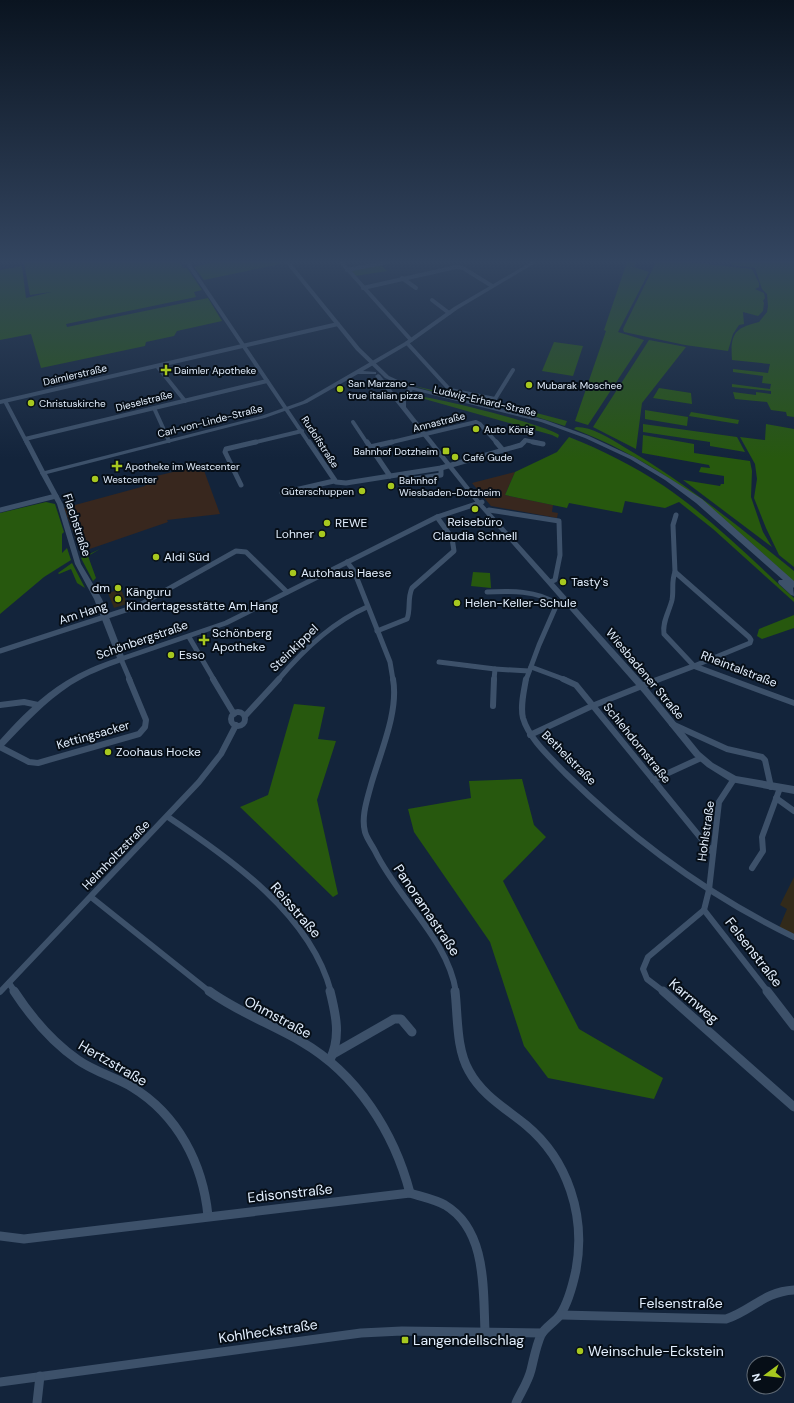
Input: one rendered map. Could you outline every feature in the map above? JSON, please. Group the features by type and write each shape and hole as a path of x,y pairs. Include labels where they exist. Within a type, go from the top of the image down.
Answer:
{"main road":[{"path":"341,327 369,364"},
{"name":"Ludwig-Erhard-Straße","path":"369,364 376,375 409,390 534,422 572,435 628,461 662,481 694,504 794,593"},
{"name":"Ludwig-Erhard-Straße","path":"369,364 409,390 537,419 587,437 632,458 667,479 699,501 794,585"}],"street":[{"name":"Rudolfstraße","path":"230,327 336,482"},
{"name":"Daimlerstraße","path":"2,401 323,327"},
{"path":"397,327 452,391 495,399 513,370"},
{"name":"Carl-von-Linde-Straße","path":"43,473 288,410 305,402 409,342 430,327"},
{"path":"157,366 185,401"},
{"path":"357,372 376,375"},
{"name":"Wiesbadener Straße","path":"376,375 480,502 642,686 671,724 701,758 734,779 794,790"},
{"name":"Dieselstraße","path":"25,439 267,381"},
{"path":"399,402 400,396 409,390"},
{"path":"403,408 403,401 409,390"},
{"name":"Flachstraße","path":"2,401 25,439 56,496 78,564 98,599 121,659"},
{"path":"154,408 169,441"},
{"path":"353,422 396,482"},
{"name":"Annastraße","path":"370,447 476,422 480,424 502,449"},
{"path":"241,485 225,452 226,449 302,431"},
{"path":"282,493 336,482 405,474 407,480 441,475 441,468 521,444 525,440 543,444"},
{"path":"0,510 56,496"},
{"name":"Wiesbadener Straße","path":"480,502 489,510 505,530"},
{"name":"Schönbergstraße","path":"0,746 38,705 75,678 121,659 189,637 226,623 437,517 480,502"},
{"path":"489,510 559,521 560,555 555,580 550,582"},
{"path":"530,735 592,706 694,666 751,641 743,632 675,572 673,525 676,515"},
{"path":"377,631 407,619 409,614 408,596 415,584 439,566 455,548 453,540 437,517"},
{"name":"Am Hang","path":"0,651 145,603 238,550 246,552 287,592"},
{"name":"Panoramastraße","path":"347,562 354,571 390,662 396,690 392,714 364,809 365,832 382,866 440,948 448,962 454,979 463,1056 468,1071 477,1084 526,1124 543,1141 557,1162 568,1185 576,1210 579,1237 578,1264 571,1291 561,1315 542,1333"},
{"name":"Rheintalstraße","path":"675,572 672,579 672,599 663,628 664,634 694,666 794,703"},
{"path":"486,592 512,592 544,597 557,604 566,600"},
{"name":"Bethelstraße","path":"557,604 524,684 521,702 523,720 530,735 539,746 604,809 709,890 794,937"},
{"name":"Steinkippel","path":"245,716 253,710 290,665 317,639 350,615 367,606"},
{"path":"189,637 234,714"},
{"name":"Kettingsacker","path":"0,746 29,762 38,763 134,735 143,731 147,723 121,659"},
{"name":"Schlehdornstraße","path":"439,662 495,669 530,669 571,682 654,780 713,853"},
{"path":"493,706 495,669"},
{"path":"0,705 22,701 30,701 38,705"},
{"path":"242,713 245,716 244,721 236,725 230,721 234,714 242,713"},
{"path":"671,724 727,749 762,757 765,760 776,787 776,798 762,837 763,851 752,868"},
{"name":"Helmholtzstraße","path":"0,992 168,817 196,785 227,745 236,725"},
{"path":"654,780 701,758"},
{"name":"Hohlstraße","path":"709,890 719,802 734,779"},
{"path":"776,798 794,811"},
{"name":"Reisstraße","path":"168,817 207,842 247,876 288,916 315,953 329,984 334,1002 337,1035 332,1057"},
{"path":"704,910 709,890"},
{"name":"Ohmstraße","path":"91,898 230,1006 332,1057 375,1115 400,1159 410,1193"},
{"name":"Felsenstraße","path":"704,910 794,1026"},
{"name":"Karrnweg","path":"704,910 648,957 643,969 647,979 672,998 794,1107"},
{"name":"Hertzstraße","path":"8,983 29,1014 62,1048 96,1071 132,1088 167,1116 195,1161 206,1191 208,1216"},
{"path":"332,1057 394,1019 400,1019 412,1032"},
{"name":"Edisonstraße","path":"0,1236 24,1239 410,1193 429,1198 448,1207 464,1222 475,1243 480,1267 485,1331"},
{"name":"Felsenstraße","path":"561,1315 726,1318 735,1316 762,1297 773,1292 794,1290"},
{"name":"Kohlheckstraße","path":"0,1382 361,1333 402,1331 485,1331 542,1333"},
{"path":"516,1403 529,1376 542,1333"},
{"path":"37,1403 40,1376"}],"shaded area":[{"path":"202,465 220,514 167,520 168,522 81,552 64,508 145,486 148,478"},
{"path":"515,472 505,495 553,505 552,512 558,513 557,518 491,506 472,483"},
{"name":"Känguru Kindertagesstätte Am Hang","path":"121,589 127,604 114,608 108,593"},
{"path":"794,877 794,935 779,928 787,909 780,905"}],"green space":[{"path":"0,327 193,327 177,331 174,336 146,342 145,346 41,368 31,334 0,340"},
{"path":"605,327 620,327 618,332 644,340 588,425 575,421 606,331 604,330"},
{"path":"624,327 737,327 733,334 728,351 685,345 624,332"},
{"path":"743,327 794,327 794,417 787,416 786,412 771,410 767,402 735,399 733,392 756,395 756,392 771,394 771,391 732,387 732,384 770,389 771,384 762,383 763,376 733,372 733,369 768,373 770,364 732,360 733,338 739,330"},
{"path":"649,340 686,347 642,403 636,449 593,427"},
{"path":"554,342 583,346 573,376 542,371"},
{"path":"414,386 441,392 446,390 456,394 499,403 567,421 565,426 521,412 444,395"},
{"path":"659,388 691,393 692,404 653,398"},
{"path":"414,396 441,400 513,418 559,435 558,438"},
{"path":"645,410 688,417 687,426 645,419"},
{"path":"691,412 739,420 738,424 689,416"},
{"path":"643,424 737,437 745,452 710,446 710,442 643,432"},
{"path":"766,424 794,429 794,567 779,555 766,528 754,498 757,479 755,464 740,437 765,440"},
{"path":"576,427 589,429 607,437 669,475 794,571 794,582 718,514 692,494 665,475 636,458 574,429"},
{"path":"643,435 694,444 694,453 750,461 752,471 751,497 763,532 772,547 683,480 720,486 721,484 724,484 724,476 699,472 701,467 710,468 709,465 642,453"},
{"path":"569,437 594,447 629,465 681,498 715,525 747,554 794,598 794,602 713,529 679,502 665,508 625,501 622,513 569,503 567,508 505,495 515,472 557,452"},
{"path":"46,502 55,504 64,532 62,534 62,553 67,548 71,560 44,577 0,614 0,513"},
{"path":"100,549 88,556 96,578 93,581 81,558"},
{"path":"72,563 85,588 77,583 71,569 59,574 58,573"},
{"path":"473,572 490,573 491,588 471,586"},
{"path":"794,615 794,628 762,639 757,636 759,629"},
{"path":"294,704 325,707 318,739 336,741 317,800 338,894 333,897 240,807 268,795"},
{"path":"522,779 534,825 546,837 503,881 579,1029 663,1078 654,1099 548,1078 524,1046 490,942 414,832 408,809 471,798 469,781"}],"place":[{"name":"Daimler Apotheke","path":"166,370"},
{"name":"Mubarak Moschee","path":"529,385"},
{"name":"San Marzano - true italian pizza","path":"340,389"},
{"name":"Christuskirche","path":"31,403"},
{"name":"Auto König","path":"476,429"},
{"name":"Bahnhof Dotzheim","path":"446,451"},
{"name":"Café Gude","path":"455,457"},
{"name":"Apotheke im Westcenter","path":"117,466"},
{"name":"Westcenter","path":"95,479"},
{"name":"Bahnhof Wiesbaden-Dotzheim","path":"391,486"},
{"name":"Güterschuppen","path":"362,491"},
{"name":"Reisebüro Claudia Schnell","path":"475,509"},
{"name":"REWE","path":"327,523"},
{"name":"Lohner","path":"322,534"},
{"name":"Aldi Süd","path":"156,557"},
{"name":"Autohaus Haese","path":"293,573"},
{"name":"Tasty's","path":"563,582"},
{"name":"dm","path":"118,588"},
{"name":"Känguru Kindertagesstätte Am Hang","path":"118,599"},
{"name":"Helen-Keller-Schule","path":"457,603"},
{"name":"Schönberg Apotheke","path":"204,640"},
{"name":"Esso","path":"171,655"},
{"name":"Zoohaus Hocke","path":"108,752"},
{"name":"Langendellschlag","path":"405,1340"},
{"name":"Weinschule-Eckstein","path":"580,1351"}]}
